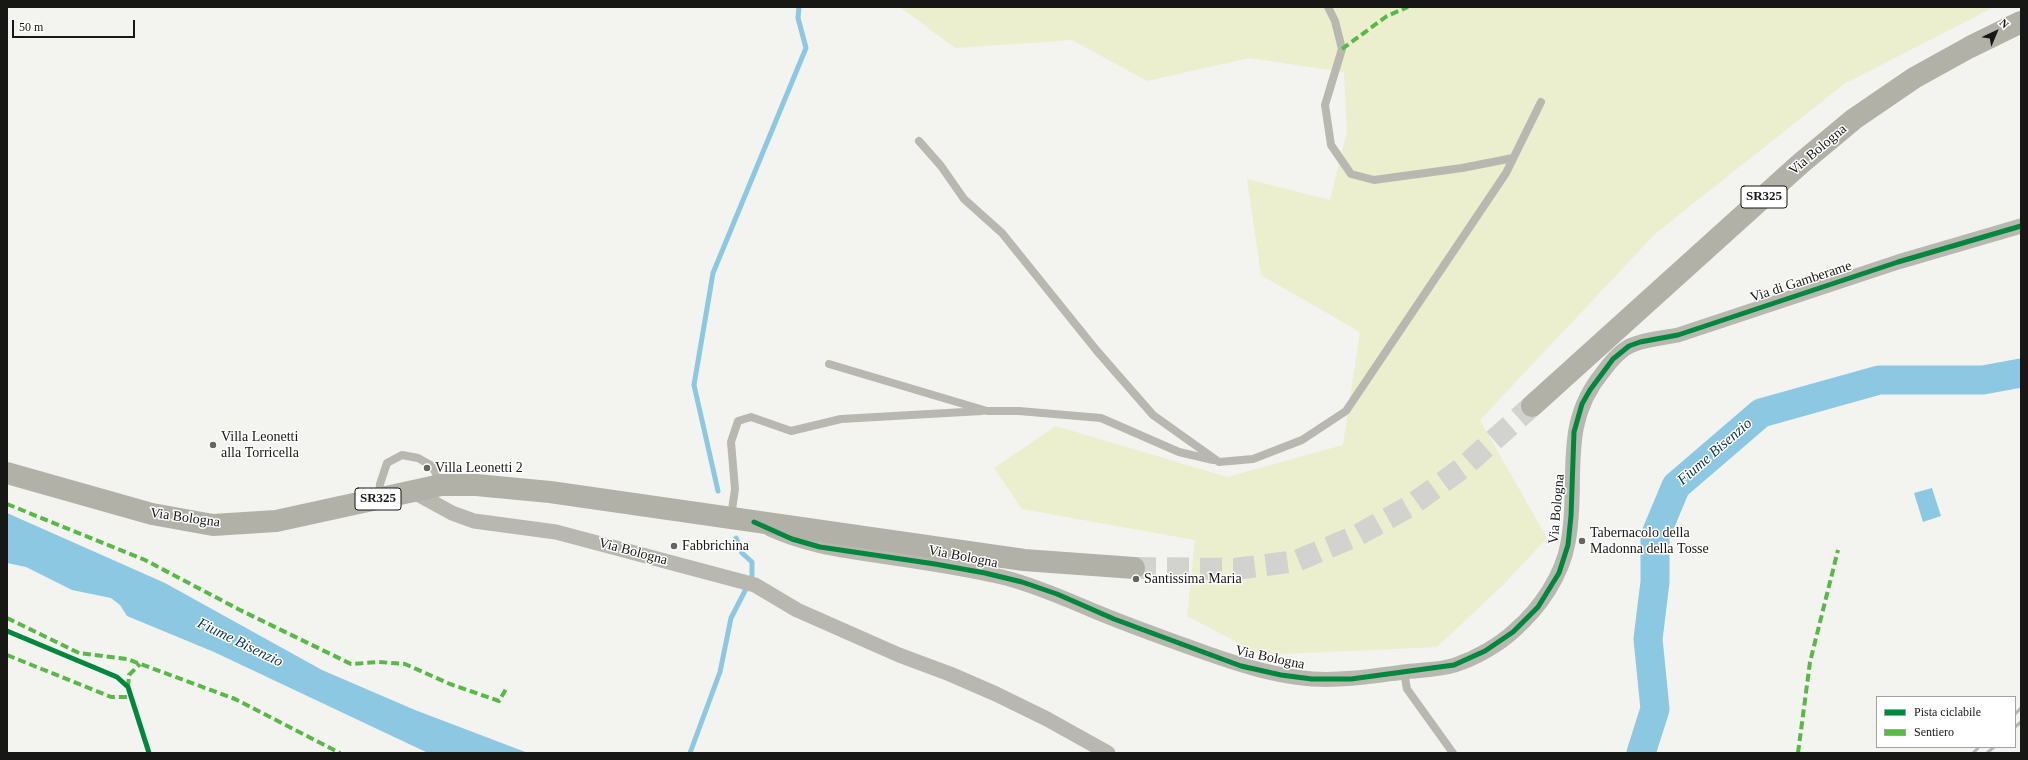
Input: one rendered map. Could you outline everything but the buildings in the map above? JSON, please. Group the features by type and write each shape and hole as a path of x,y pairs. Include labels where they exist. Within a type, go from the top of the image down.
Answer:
{"main road":[{"name":"Via Bologna","path":"1532,406 1800,164 1854,119 1914,78 1970,47 2021,22"},
{"name":"Via Bologna","path":"7,473 152,514 213,525 276,521 441,485 476,485 550,492 1024,560 1134,568"}],"street":[{"name":"Via di Gamberame","path":"1600,376 1620,352 1635,344 1678,335 1898,262 2021,226"},
{"name":"Via Bologna","path":"754,522 792,539 820,547 935,564 985,573 1022,582 1161,637 1241,666 1274,673 1312,679 1343,679 1454,665 1485,651 1514,632 1538,607 1559,573 1568,545 1571,516 1574,432 1582,404 1600,376"},
{"name":"Via Bologna","path":"412,491 452,513 474,521 556,532 755,585 797,610 899,655 950,674 996,694 1047,719 1108,753"}],"lane":[{"path":"1328,7 1335,21 1342,48 1325,105 1331,145 1351,174 1374,180 1462,168 1513,158"},
{"path":"731,519 735,489 731,442 738,421 751,417 791,431 841,419 987,411 1019,411 1101,418 1179,452 1219,462 1253,459 1302,440 1346,411 1506,172 1541,102"},
{"path":"919,141 941,166 964,199 1002,233 1097,351 1153,415 1219,462"},
{"path":"829,364 987,411"},
{"path":"379,498 380,484 386,463 402,455 418,458 432,466 441,485"},
{"path":"1404,672 1407,689 1453,753"}],"green space":[{"path":"900,7 1994,7 1844,84 1656,233 1480,420 1547,538 1503,585 1437,647 1261,655 1187,616 1195,540 1022,509 994,468 1056,426 1227,477 1343,445 1360,332 1261,275 1247,179 1330,200 1347,132 1344,72 1249,58 1147,81 1072,40 955,48"}],"water":[{"path":"1932,488 1941,516 1923,522 1914,493"},
{"path":"7,513 165,583 322,670 415,710 528,753 428,753 214,652 127,616 120,605 111,598 72,590 26,567 7,563"}],"waterway":[{"path":"718,491 694,385 713,273 806,48 798,18 799,7"},
{"name":"Fiume Bisenzio","path":"1641,753 1655,709 1648,639 1655,582 1655,536 1676,486 1761,413 1879,380 1983,380 2021,373"},
{"path":"736,538 742,553 752,562 752,576"},
{"path":"690,753 720,672 731,618 747,587"}],"tunnel":[{"path":"1134,568 1235,569 1296,561 1358,535 1410,506 1461,469 1532,406"}],"railway":[{"path":"2016,713 2021,708"},
{"path":"2016,726 2021,722"},
{"path":"1973,753 1978,748"},
{"path":"1987,753 1993,748"}],"marked path":[{"path":"1342,49 1387,16 1408,7"},
{"path":"7,504 145,560 240,610 351,664 379,662 405,664 450,684 499,701 506,689"},
{"path":"1798,753 1810,662 1838,550"},
{"path":"7,618 79,653 127,659 235,699 340,753"},
{"path":"7,655 111,697 132,697"},
{"path":"128,687 129,675 140,664"}],"cycle path":[{"path":"754,522 792,539 820,547 935,564 985,573 1022,582 1057,594 1114,619 1241,666 1281,675 1312,679 1351,679 1454,665 1485,651 1513,632 1538,607 1559,573 1568,545 1571,516 1574,432 1582,404 1590,390 1613,359 1629,346 1640,342 1678,335 1898,262 2021,226"},
{"path":"7,631 117,677 128,687 149,753"}],"place":[{"name":"Villa Leonetti alla Torricella","path":"213,445"},
{"name":"Villa Leonetti 2","path":"427,468"},
{"name":"Tabernacolo della Madonna della Tosse","path":"1582,541"},
{"name":"Fabbrichina","path":"674,546"},
{"name":"Santissima Maria","path":"1136,579"}]}
